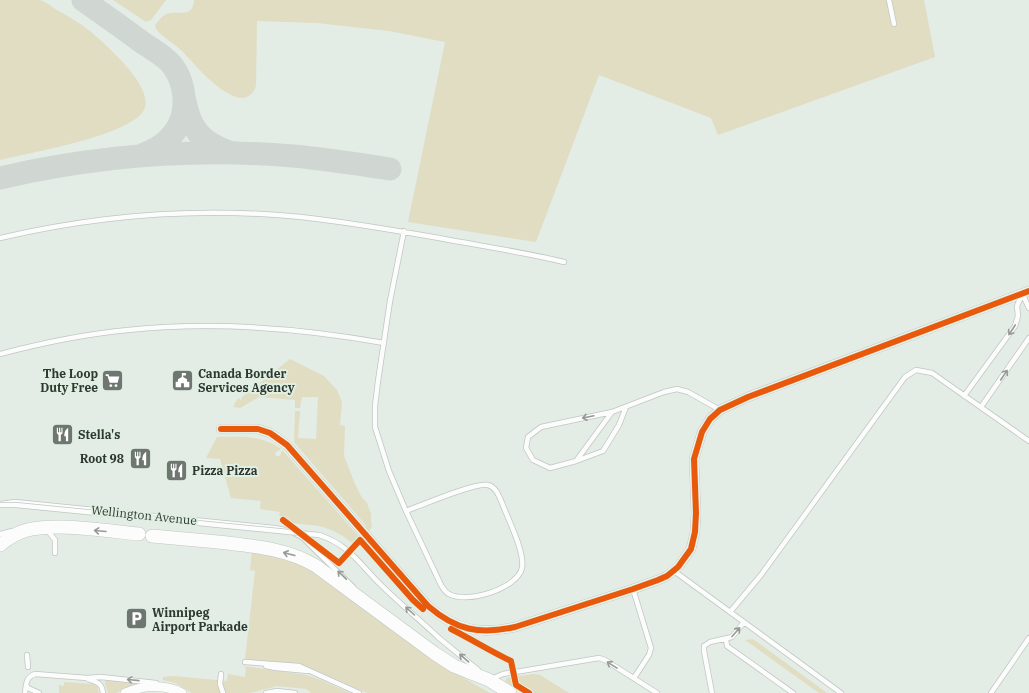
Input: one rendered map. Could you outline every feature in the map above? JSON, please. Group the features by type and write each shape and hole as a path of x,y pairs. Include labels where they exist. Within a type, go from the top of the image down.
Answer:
{"main road":[{"name":"Wellington Avenue","path":"0,545 21,532 58,527 251,546 292,554 316,566 434,653 454,666 489,680 510,693"}],"street":[{"path":"221,429 258,429 270,433 287,445 428,606 445,619 462,627 483,631 503,630 633,589 658,580 674,571 687,556 694,541 694,459 698,444 702,432 710,419 720,410 755,395 1026,292"},
{"path":"124,693 150,686 167,688 183,693"}],"lane":[{"path":"889,0 894,24"},
{"path":"0,238 48,228 105,219 159,214 228,213 300,217 336,221 404,231 564,262"},
{"path":"404,231 390,301 378,380 375,427 389,471 406,511 441,585 450,594 471,598 505,586 518,576 522,566 522,555 501,500 493,487 483,484 468,488 406,511"},
{"path":"1026,292 1029,308"},
{"path":"964,396 1015,326 1018,316 1017,306 1026,292"},
{"path":"0,354 98,334 127,330 183,326 219,325 272,328 316,332 384,343"},
{"path":"982,408 1029,338"},
{"path":"730,612 761,575 905,377 916,370 932,373 1029,441"},
{"path":"626,407 619,425 603,450 576,461 550,468 533,460 526,448 528,437 541,427 612,412 664,392 677,389 688,392 720,410"},
{"path":"576,461 612,412"},
{"name":"Wellington Avenue","path":"0,505 15,502 285,530 302,537 347,580 368,605"},
{"name":"Wellington Avenue","path":"0,505 24,506 319,535 334,541 348,550 381,585 439,638 489,680"},
{"path":"0,534 29,527 58,527"},
{"path":"42,528 48,530 54,537 56,543 55,553"},
{"path":"674,571 841,693"},
{"path":"633,589 651,648 647,658 634,678"},
{"path":"712,693 704,648 708,643 732,637 744,622"},
{"path":"991,693 1029,638"},
{"path":"726,639 727,646 793,693"},
{"path":"27,655 28,667"},
{"path":"489,680 503,674 596,658 605,660 657,693"},
{"path":"245,662 297,666 359,693"},
{"path":"221,674 220,684 222,693"},
{"path":"25,693 28,678 34,675 87,678 101,677 166,684 183,693"},
{"path":"87,678 99,682 104,693"},
{"path":"26,685 28,688 39,693"},
{"path":"266,693 277,691 295,693"}],"shaded area":[{"path":"0,0 39,0 46,2 91,32 108,47 138,81 144,93 146,104 142,113 131,122 97,136 54,148 0,160"},
{"path":"113,0 166,0 151,20 146,22"},
{"path":"194,0 924,0 935,57 718,135 711,118 599,75 536,242 408,222 445,42 389,31 317,23 257,21 256,86 249,96 240,98 218,87 176,45 156,29 155,25 163,16 171,13 184,13 191,10"},
{"path":"290,359 324,376 337,390 342,402 340,425 345,426 344,456 355,484 361,496 367,503 371,514 372,526 369,531 364,523 294,442 295,411 300,411 298,438 316,439 318,397 302,397 300,408 295,408 295,400 259,397 240,408 233,407 238,398 241,400 242,397"},
{"path":"217,437 250,437 266,441 281,449 275,453 276,456 280,456 282,450 361,539 355,545 336,532 327,528 294,523 279,516 280,512 260,509 261,501 231,498 220,459 206,458"},
{"path":"252,551 276,554 311,567 457,674 490,693 367,693 299,664 245,659 255,571 250,570"},
{"path":"753,639 827,693 819,693 745,640"},
{"path":"244,666 306,675 350,693 310,693 306,689 277,686 250,693 192,693 175,683 163,680 163,677 173,676 227,681 228,674 245,677 246,668"},
{"path":"533,674 540,675 569,693 524,693 505,681 507,678"},
{"path":"106,680 138,683 116,693 108,693 105,683"},
{"path":"64,682 93,684 97,686 99,693 59,693 59,685 64,686"}],"taxiway":[{"path":"83,0 162,56 172,65 179,77 184,97 182,117 179,124 168,140 157,148 144,154"},
{"path":"185,101 190,120 199,134 211,144 229,152"},
{"path":"0,178 36,170 109,159 220,153 293,156 390,169"}],"cycle path":[{"path":"221,429 258,429 270,433 287,445 428,606 448,621 479,630 515,627 658,580 667,576 678,567 691,549 695,532 696,513 694,459 702,432 710,419 720,410 748,397 1029,291"},
{"path":"283,520 339,563 360,540 413,600 423,609"},
{"path":"451,629 511,661 516,685 529,693"}],"place":[{"name":"The Loop Duty Free","path":"113,380"},
{"name":"Canada Border Services Agency","path":"183,380"},
{"name":"Stella's","path":"63,434"},
{"name":"Root 98","path":"140,458"},
{"name":"Pizza Pizza","path":"177,470"},
{"name":"Winnipeg Airport Parkade","path":"137,619"}]}
